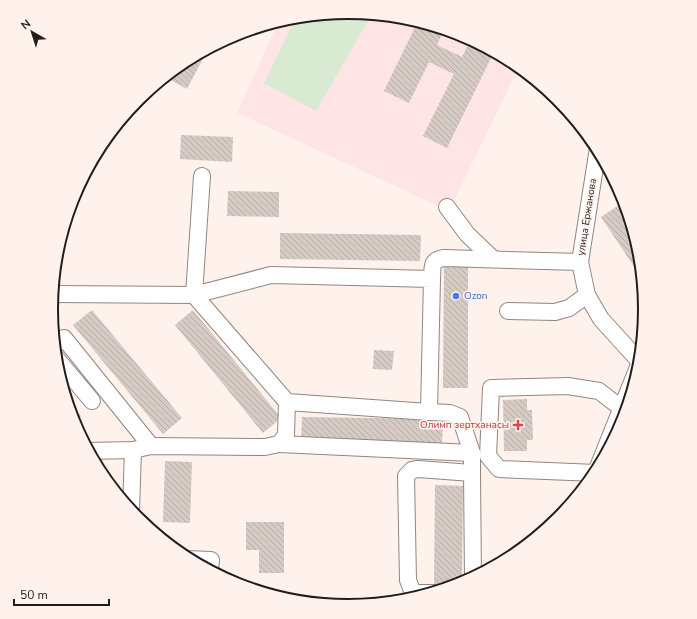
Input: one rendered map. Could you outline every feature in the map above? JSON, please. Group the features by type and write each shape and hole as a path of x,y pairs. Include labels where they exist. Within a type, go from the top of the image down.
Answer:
{"street":[{"name":"улица Ержанова","path":"596,158 580,262 587,295 601,319 635,356"},
{"path":"202,176 194,295 287,402 286,435 279,444"},
{"path":"446,207 466,234 493,259"},
{"path":"430,412 432,279 433,263 436,259 580,262"},
{"path":"59,294 194,295 271,276 432,279"},
{"path":"508,311 555,312 569,308 587,295"},
{"path":"60,341 64,338 151,446"},
{"path":"64,368 92,401"},
{"path":"587,475 499,469 488,456 491,388 568,386 599,391 621,408"},
{"name":"улица Ержанова","path":"611,434 626,396"},
{"path":"287,402 450,413 460,417 472,453 473,572"},
{"path":"95,451 133,450 151,446 265,447 279,444 472,453"},
{"path":"131,502 133,450"},
{"path":"415,592 412,591 408,580 406,476 412,470 418,469 472,473"},
{"path":"200,559 211,560 211,565"}],"shaded area":[{"path":"348,19 386,21 424,29 442,34 477,49 516,73 449,211 237,113 276,28 311,21"}],"green space":[{"path":"348,19 368,20 316,111 264,83 292,25 311,21"}],"building":[{"path":"415,27 442,34 437,45 462,57 468,45 492,57 447,148 423,136 454,74 429,62 409,103 384,91"},
{"path":"203,58 187,89 171,80"},
{"path":"181,135 233,137 232,162 180,159"},
{"path":"228,191 279,192 279,217 227,216"},
{"path":"620,205 629,234 637,271 601,217"},
{"path":"280,233 421,235 420,261 280,259"},
{"path":"444,259 468,259 468,388 443,388"},
{"path":"92,310 182,418 163,434 73,325"},
{"path":"193,310 281,418 263,433 175,325"},
{"path":"374,350 394,351 392,370 373,369"},
{"name":"Олимп зертханасы","path":"527,399 527,410 532,410 533,440 527,440 527,451 504,451 503,400"},
{"path":"75,409 81,416 79,418"},
{"path":"302,417 443,419 442,444 301,442"},
{"path":"165,461 192,462 190,523 163,522"},
{"path":"435,485 463,486 462,577 442,585 434,586"},
{"path":"246,522 284,522 284,573 259,573 259,550 246,550"}],"place":[{"name":"Ozon","path":"456,296"},
{"name":"Олимп зертханасы","path":"518,425"}]}
